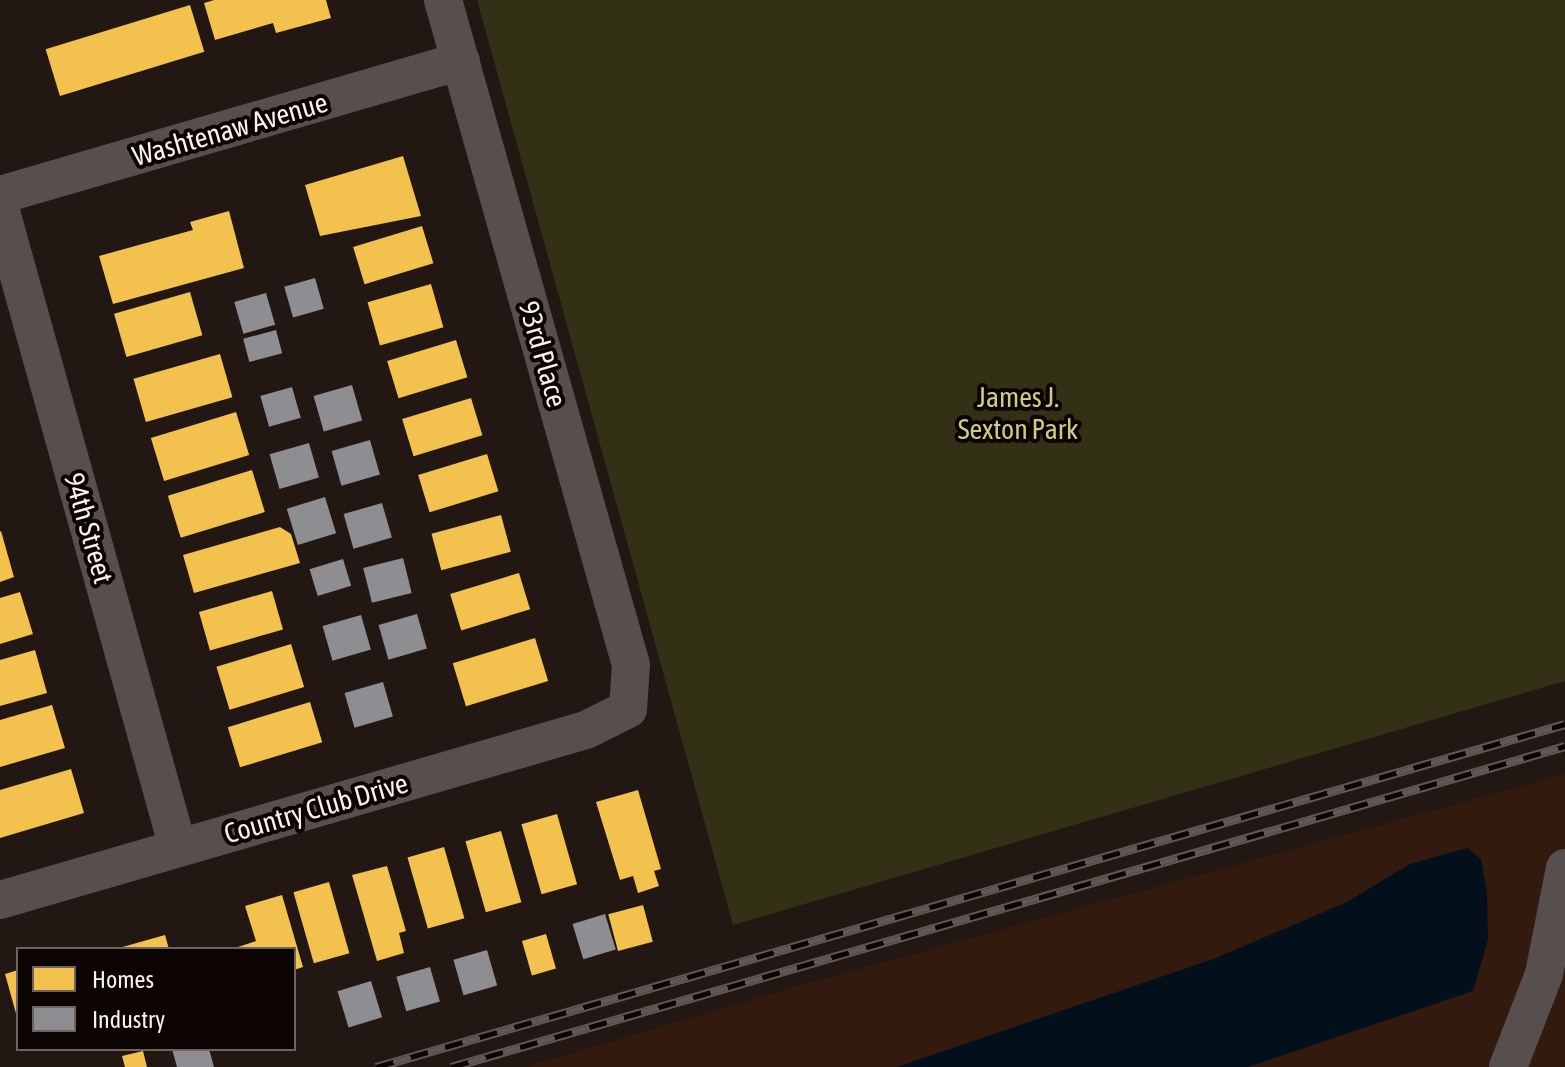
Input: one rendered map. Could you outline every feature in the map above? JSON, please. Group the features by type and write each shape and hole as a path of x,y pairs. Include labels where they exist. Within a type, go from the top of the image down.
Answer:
{"street":[{"name":"93rd Place","path":"443,0 631,665 628,709"},
{"name":"Washtenaw Avenue","path":"0,195 461,61"},
{"name":"94th Street","path":"0,208 178,848"},
{"name":"Country Club Drive","path":"0,900 586,730 628,709"},
{"path":"1508,1067 1544,974 1565,868"}],"shaded area":[{"path":"1565,774 1565,1067 525,1067 801,985"}],"green space":[{"name":"James J. Sexton Park","path":"477,0 1565,0 1565,681 733,925"}],"water":[{"path":"1467,848 1481,859 1487,893 1488,940 1473,991 1248,1067 897,1067 1216,958 1347,902 1410,864"}],"building: Homes":[{"path":"214,0 326,0 331,18 276,33 273,23 215,40 204,3"},
{"path":"190,5 204,52 60,96 46,49"},
{"path":"403,156 421,216 320,236 305,185"},
{"path":"229,211 244,268 113,304 99,256 193,230 190,222"},
{"path":"422,226 433,263 365,284 353,247"},
{"path":"431,284 443,327 380,345 368,302"},
{"path":"190,292 202,335 126,357 114,314"},
{"path":"456,340 467,377 399,398 387,361"},
{"path":"220,354 232,397 146,422 133,379"},
{"path":"471,398 482,435 414,456 402,419"},
{"path":"236,412 249,455 164,481 151,438"},
{"path":"487,454 498,491 430,512 418,475"},
{"path":"252,470 265,512 181,538 168,496"},
{"path":"501,515 511,552 441,570 431,534"},
{"path":"280,527 291,534 300,563 194,593 183,555"},
{"path":"0,532 14,577 0,582"},
{"path":"519,573 530,609 461,630 450,594"},
{"path":"272,591 283,629 210,650 199,612"},
{"path":"20,592 33,634 0,644 0,598"},
{"path":"535,638 548,681 466,706 453,663"},
{"path":"291,644 304,687 230,710 216,667"},
{"path":"35,650 47,693 0,706 0,660"},
{"path":"310,702 322,742 240,767 228,727"},
{"path":"52,705 65,748 0,767 0,720"},
{"path":"71,769 84,813 0,838 0,790"},
{"path":"638,790 661,869 654,871 659,886 638,893 633,876 620,880 596,802"},
{"path":"557,814 577,884 542,894 521,824"},
{"path":"501,831 521,902 486,912 465,841"},
{"path":"444,847 464,918 428,929 407,857"},
{"path":"387,866 406,931 399,933 404,953 377,961 352,875"},
{"path":"329,882 349,953 314,963 293,892"},
{"path":"282,895 303,967 296,969 296,947 238,947 256,941 245,906"},
{"path":"643,905 653,942 618,951 608,914"},
{"path":"546,934 556,969 532,975 522,941"},
{"path":"165,935 168,947 123,947"},
{"path":"16,971 16,1013 5,974"},
{"path":"143,1051 147,1067 125,1067 122,1056"}],"building: Industry":[{"path":"315,278 324,309 293,318 284,287"},
{"path":"266,293 275,325 243,334 234,302"},
{"path":"276,330 282,353 249,362 243,339"},
{"path":"352,385 362,421 324,432 314,396"},
{"path":"292,387 301,418 269,427 260,396"},
{"path":"370,440 380,475 341,486 332,451"},
{"path":"309,443 319,478 280,489 270,454"},
{"path":"325,497 336,533 298,545 287,509"},
{"path":"382,503 392,538 353,549 344,514"},
{"path":"403,558 412,593 372,603 363,568"},
{"path":"343,559 351,586 318,596 310,569"},
{"path":"417,614 427,649 388,660 379,625"},
{"path":"361,615 371,650 332,661 323,626"},
{"path":"383,682 393,717 354,728 345,693"},
{"path":"605,914 616,949 583,959 572,924"},
{"path":"487,950 497,986 464,995 453,960"},
{"path":"430,967 440,1002 406,1011 396,977"},
{"path":"371,981 382,1017 349,1028 338,991"},
{"path":"173,1051 210,1051 214,1067 177,1067"}],"railway":[{"path":"376,1067 1565,724"},
{"path":"451,1067 1565,746"}]}
